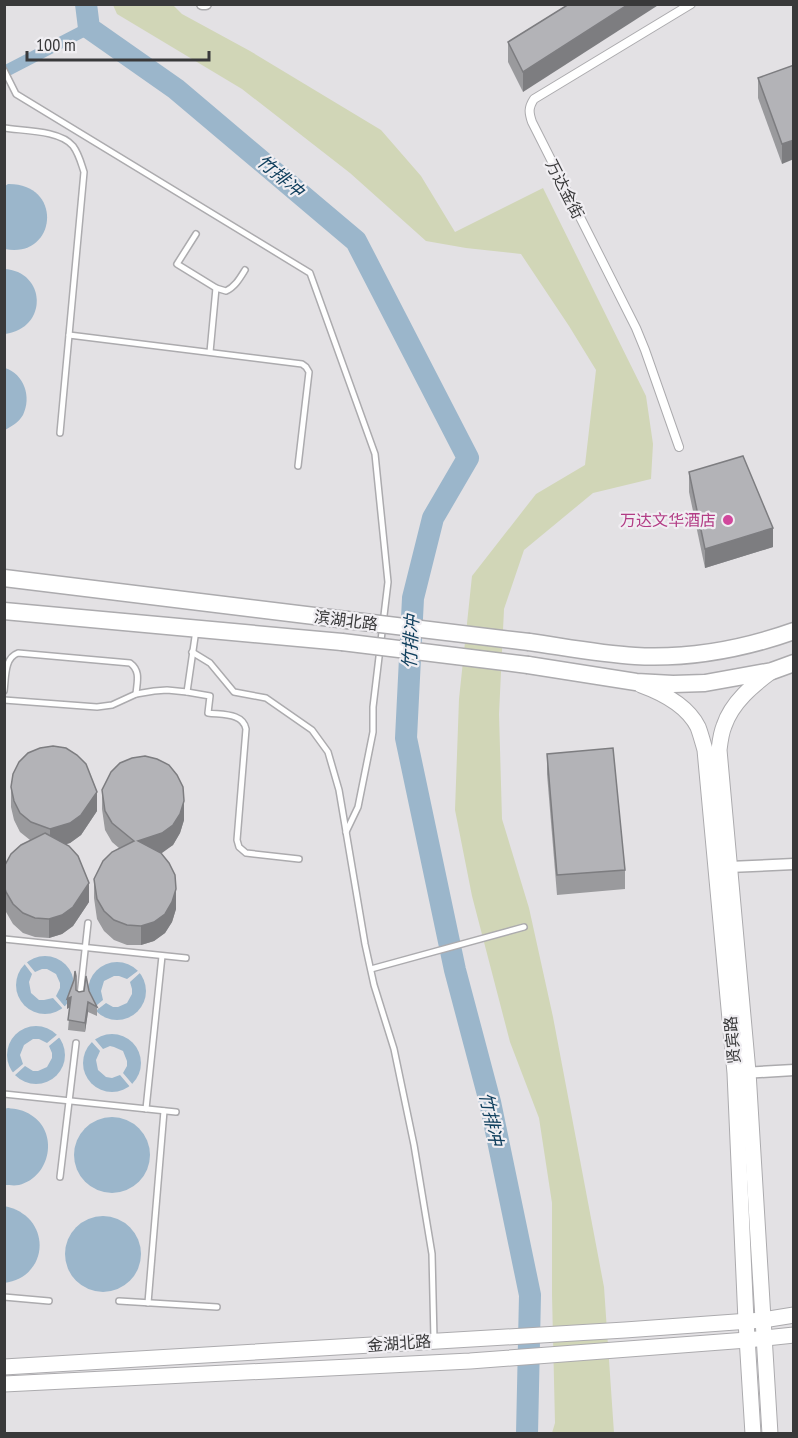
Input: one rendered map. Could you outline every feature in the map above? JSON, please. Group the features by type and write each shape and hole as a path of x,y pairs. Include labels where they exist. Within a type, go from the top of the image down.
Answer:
{"main road":[{"name":"滨湖北路","path":"4,578 634,656 703,654 762,642 794,631"},
{"name":"滨湖北路","path":"4,611 342,642 528,665 636,682 705,683 772,671 794,663"},
{"name":"贤宾路","path":"753,1434 746,1321 741,1073 729,867 719,750 724,725 736,704 772,671"},
{"name":"贤宾路","path":"636,682 663,693 682,707 697,726 705,750 741,1073 763,1320 770,1434"},
{"name":"金湖北路","path":"4,1367 625,1330 763,1320 794,1315"},
{"name":"金湖北路","path":"4,1384 470,1360 624,1350 794,1335"}],"street":[{"name":"万达金街","path":"678,447 636,328 532,123 529,111 534,99 691,4"},
{"path":"729,867 794,864"},
{"path":"741,1073 794,1070"}],"lane":[{"path":"4,70 16,94 310,273 375,454 387,582 373,707 373,732 358,807 346,832"},
{"path":"4,128 58,135 71,144 79,156 84,172 60,433"},
{"path":"196,234 177,264 216,288 226,291 231,289 245,270"},
{"path":"210,352 216,288"},
{"path":"69,335 302,364 309,372 298,466"},
{"path":"187,692 196,629"},
{"path":"192,652 210,663 234,692 266,698 312,730 328,752 339,790 370,969 394,1049 414,1144 432,1254 434,1341"},
{"path":"4,691 9,660 12,655 18,653 130,663 136,667 138,672 136,694"},
{"path":"4,700 97,707 112,705 136,694 167,690 210,696 208,712 241,718 245,723 237,840 240,848 246,853 299,860"},
{"path":"80,997 88,924"},
{"path":"370,969 524,927"},
{"path":"4,939 186,958"},
{"path":"146,1109 162,956"},
{"path":"60,1177 76,1043"},
{"path":"4,1094 176,1112"},
{"path":"148,1303 164,1111"},
{"path":"4,1297 49,1301"},
{"path":"119,1301 217,1307"}],"green space":[{"path":"113,5 173,5 182,14 250,51 381,130 421,176 455,232 543,188 646,396 653,444 651,479 593,493 524,550 504,609 499,714 502,819 529,908 553,1017 604,1287 614,1433 552,1433 555,1423 552,1203 539,1118 510,1042 472,896 455,810 459,699 472,576 536,494 585,465 596,370 521,254 426,241 350,173 242,89 117,14"}],"water":[{"path":"8,184 26,187 38,195 45,207 47,220 44,233 35,243 22,249 5,249 5,186"},
{"path":"4,269 18,272 28,279 37,300 35,311 29,322 19,330 5,334"},
{"path":"5,368 17,375 25,387 27,401 21,418 5,430"},
{"path":"45,956 61,961 69,969 74,985 69,1001 61,1009 45,1014 29,1009 21,1001 16,985 21,969 29,961"},
{"path":"117,962 133,967 141,975 146,991 141,1007 133,1015 117,1020 101,1015 93,1007 88,991 93,975 101,967"},
{"path":"36,1026 52,1031 60,1039 65,1055 60,1071 52,1079 36,1084 20,1079 12,1071 7,1055 12,1039 20,1031"},
{"path":"112,1034 128,1039 136,1047 141,1063 136,1079 128,1087 112,1092 96,1087 88,1079 83,1063 88,1047 96,1039"},
{"path":"8,1108 31,1115 40,1123 48,1143 48,1153 38,1173 30,1180 17,1185 5,1185 4,1109"},
{"path":"105,1117 119,1117 133,1123 144,1134 150,1148 147,1170 139,1182 119,1193 105,1193 91,1187 80,1176 74,1162 74,1148 80,1134 91,1123"},
{"path":"4,1206 20,1212 31,1221 40,1246 31,1270 19,1278 4,1283"},
{"path":"96,1216 110,1216 124,1222 135,1233 139,1239 141,1254 139,1269 130,1281 118,1290 96,1292 82,1286 71,1275 65,1261 65,1247 71,1233 82,1222"}],"pier":[{"path":"25,960 35,972 47,969 56,974 60,988 56,996 66,1008 64,1010 53,998 39,1000 31,993 29,982 32,974 23,962"},
{"path":"139,970 141,972 130,982 132,994 127,1003 113,1007 106,1003 93,1013 91,1010 103,1000 101,991 104,981 114,976 127,979"},
{"path":"59,1033 61,1036 49,1046 52,1058 47,1067 33,1071 25,1066 13,1077 11,1074 23,1064 20,1055 24,1045 33,1039 47,1043"},
{"path":"93,1037 103,1049 110,1046 123,1051 127,1066 123,1073 134,1086 131,1088 120,1075 112,1078 106,1077 98,1070 96,1060 100,1051 90,1040"}],"building":[{"path":"569,4 629,4 523,72 508,42"},
{"path":"794,65 794,140 782,144 758,78"},
{"name":"万达文华酒店","path":"743,456 773,528 705,549 689,472"},
{"path":"53,746 66,748 86,764 97,792 81,815 70,823 50,829 31,822 20,813 11,787 13,774 19,762 28,753"},
{"path":"613,748 625,870 557,875 547,754"},
{"path":"145,756 169,765 183,787 184,801 173,825 162,833 138,841 161,853 169,863 175,875 176,889 165,914 154,922 141,926 127,925 114,920 104,911 97,899 94,879 103,861 112,852 134,841 112,823 105,811 102,790 111,772 120,763"},
{"path":"45,833 69,846 78,856 89,883 73,907 62,915 49,919 35,918 23,913 13,904 4,885 5,865 11,854 21,845"},
{"path":"75,971 76,990 84,991 86,976 89,991 97,1007 88,1002 85,1023 68,1020 71,997 67,999"}],"waterway":[{"name":"竹排冲","path":"86,4 89,28 176,89 356,241 468,458 433,518 413,598 406,738 455,970 490,1102 530,1295 527,1434"},
{"path":"4,72 89,28"}],"place":[{"name":"万达文华酒店","path":"728,520"}]}
